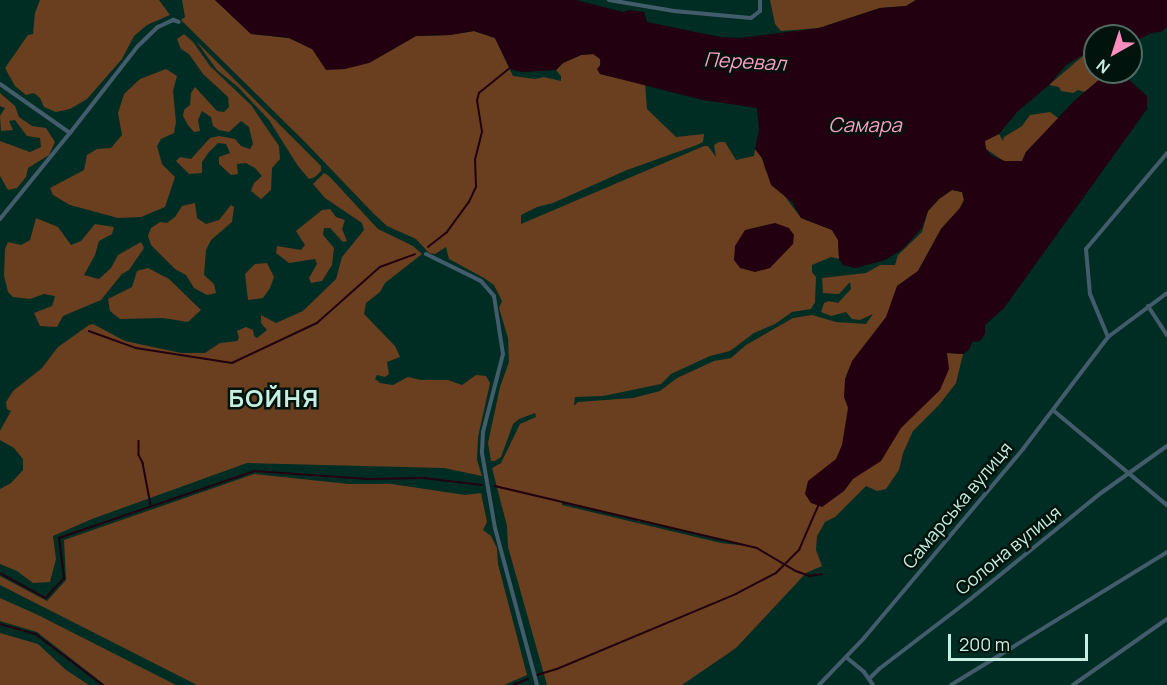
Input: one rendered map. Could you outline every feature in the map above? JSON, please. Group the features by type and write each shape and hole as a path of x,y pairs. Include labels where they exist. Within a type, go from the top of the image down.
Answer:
{"street":[{"path":"609,0 683,12 751,18 760,11 760,0"},
{"path":"0,219 138,46 158,27 173,20 179,22"},
{"path":"0,84 70,134"},
{"path":"1108,337 1090,294 1086,249 1167,153"},
{"path":"426,254 481,281 494,296 503,354 483,432 482,453 495,528 537,685"},
{"name":"Самарська вулиця","path":"819,685 847,658 1054,411 1108,337 1167,292"},
{"path":"1148,306 1167,335"},
{"path":"1054,411 1167,505"},
{"name":"Солона вулиця","path":"869,679 1127,472 1167,446"},
{"path":"951,685 1167,552"},
{"path":"1073,685 1167,620"},
{"path":"847,658 873,685"}],"shaded area":[{"path":"40,0 159,0 170,15 147,25 134,36 122,59 87,99 70,109 56,112 44,107 40,98 34,93 26,95 15,86 5,68 28,35 33,34 35,13"},
{"path":"182,0 215,0 251,34 289,38 312,49 369,63 416,36 450,35 474,31 495,38 513,76 535,79 544,77 561,81 561,76 556,70 563,63 581,55 594,54 600,59 600,74 645,84 647,109 676,137 704,134 703,142 627,170 553,203 537,207 521,215 521,224 704,146 708,146 716,157 714,145 725,142 736,160 754,156 755,149 762,158 766,171 801,218 832,230 838,240 839,259 831,257 812,265 812,272 816,277 815,302 811,309 792,312 775,324 754,333 730,351 710,356 671,374 661,384 603,396 575,397 574,406 578,402 633,398 660,391 677,378 714,361 731,358 746,345 793,318 812,315 836,322 866,324 873,314 860,320 852,319 846,312 831,316 821,312 824,303 829,301 838,303 851,289 850,282 839,294 823,293 822,278 866,273 880,265 895,265 898,255 922,232 928,211 952,190 962,192 964,200 960,208 941,229 918,271 897,286 947,353 963,354 956,383 939,405 913,431 903,453 899,470 886,489 877,491 866,486 835,517 825,522 817,536 816,550 822,566 806,573 736,648 682,685 547,685 508,547 507,526 492,468 501,463 520,424 536,417 535,413 513,424 501,457 495,461 491,461 488,443 500,387 509,362 508,338 499,308 502,301 494,285 449,259 446,247 435,254 429,253 416,239 387,226 181,20 185,17","holes":["562,502 746,546 721,543 562,505"]},
{"path":"770,0 916,0 906,6 880,8 819,28 781,31 775,24"},
{"path":"184,34 193,42 210,66 251,105 279,146 280,159 272,168 271,190 261,199 251,191 254,183 262,176 255,168 246,163 237,164 238,174 231,175 219,164 219,157 230,153 226,144 218,143 209,152 202,162 202,173 189,174 176,161 180,157 191,159 210,138 219,136 235,139 241,146 250,149 253,144 249,127 241,121 229,132 219,130 213,126 211,117 202,111 198,120 200,131 194,132 188,125 183,116 184,110 190,105 191,93 195,87 217,111 224,112 229,107 228,97 203,74 189,54 181,49 177,39"},
{"path":"196,41 321,166 321,171 315,177 309,179 298,166 269,120 238,87 217,70"},
{"path":"1083,56 1083,84 1095,84 1085,92 1078,90 1073,93 1061,91 1059,87 1049,85"},
{"path":"166,69 177,76 173,91 176,122 174,133 161,139 157,146 162,164 175,177 165,207 141,217 118,218 70,205 53,195 50,188 84,170 87,155 97,149 111,148 122,135 118,113 124,94 140,79"},
{"path":"0,93 15,106 19,117 32,126 46,128 55,142 49,155 28,168 26,177 17,188 8,190 0,176 0,141 30,152 41,147 40,138 27,136 15,120 9,121 13,130 1,131 0,116 5,108 0,106"},
{"path":"1050,112 1059,119 1026,152 1022,161 1004,161 986,149 984,141 999,134 1003,141 1004,137 1022,126 1030,115"},
{"path":"324,173 378,229 413,246 422,254 385,283 380,292 366,303 364,314 395,346 400,357 387,362 389,374 385,377 377,375 375,379 380,383 393,385 408,377 421,380 448,380 462,385 476,375 486,376 490,383 478,437 477,460 482,476 444,468 247,463 92,519 53,536 56,559 50,582 33,583 17,571 0,564 0,489 11,483 23,470 23,459 14,448 0,440 0,431 11,411 7,409 6,402 13,391 42,368 58,347 89,325 93,324 125,341 181,353 205,353 220,343 237,341 239,338 237,331 246,327 253,330 257,338 267,330 261,323 261,315 276,323 303,311 336,279 342,257 364,230 362,223 325,198 313,184"},
{"path":"195,203 197,218 206,224 219,220 231,205 234,207 232,222 211,240 206,250 204,275 214,284 216,293 207,295 194,288 186,275 175,269 151,245 148,236 151,228 160,222 167,223 175,217 182,206"},
{"path":"330,209 336,217 345,220 342,229 347,241 343,242 330,228 324,228 323,235 334,248 332,265 322,281 311,283 309,278 317,264 315,259 289,263 276,253 277,246 301,250 305,245 296,231 322,210"},
{"path":"36,218 58,227 71,245 81,241 95,224 114,227 112,234 99,241 95,255 84,275 99,279 111,268 118,255 141,242 144,248 129,270 122,274 101,300 63,316 57,327 40,326 34,313 52,306 55,296 44,294 30,299 13,297 8,292 4,276 5,249 8,242 21,245 30,240"},
{"path":"267,263 274,277 270,288 263,298 248,300 245,274 255,264"},
{"path":"148,268 169,279 201,310 188,322 163,318 120,319 110,311 108,299 132,287 137,271"},
{"path":"254,474 349,484 392,484 465,495 481,493 487,522 483,530 491,536 497,548 498,564 527,675 504,685 197,685 0,585 0,576 47,601 66,580 64,540"},
{"path":"0,598 176,685 105,685 37,632 0,621"},
{"path":"0,633 38,644 66,670 89,685 0,685"}],"water":[{"name":"Самара","path":"215,0 576,0 623,12 629,10 644,12 647,22 720,37 741,38 819,28 880,8 906,6 916,0 1167,0 1167,27 1161,32 1143,37 1143,24 1083,24 1083,55 1066,65 1049,85 1017,112 999,134 985,141 986,149 991,155 1004,161 1022,161 1026,152 1074,101 1094,84 1134,84 1147,96 1147,109 1004,308 985,325 985,334 980,341 972,342 969,350 963,354 947,353 949,369 940,390 901,428 881,461 853,479 844,491 822,507 811,503 805,494 808,481 836,459 842,445 848,408 844,397 845,379 852,361 886,317 897,286 918,271 941,229 960,208 964,200 962,192 952,190 939,199 928,211 922,228 903,249 885,260 855,268 843,265 839,259 838,240 832,230 801,218 792,202 771,185 762,158 755,149 759,130 757,108 703,100 600,74 597,69 601,64 600,59 593,54 581,55 563,63 556,70 521,72 510,69 495,38 474,31 450,35 416,36 369,63 345,69 326,70 312,49 289,38 251,34"},
{"path":"775,223 789,228 794,235 793,244 770,268 755,272 740,268 734,260 735,246 745,230"}],"waterway":[{"path":"428,247 447,232 469,202 476,187 475,160 482,132 477,101 479,93 509,69"},
{"path":"89,331 136,348 232,363 317,323 380,267 415,254"},
{"path":"139,441 139,455 143,463 151,505"},
{"path":"0,573 46,598 64,578 59,538 255,471 368,479 424,478 482,485"},
{"path":"495,486 757,548 796,571 810,576 822,574"},
{"path":"537,675 557,669 736,594 776,573 799,550 819,504"},
{"path":"0,624 36,634 103,685"},
{"path":"513,685 528,679"}],"district":[{"name":"БОЙНЯ","path":"274,398"}],"water label":[{"name":"Перевал","path":"745,61"}]}
